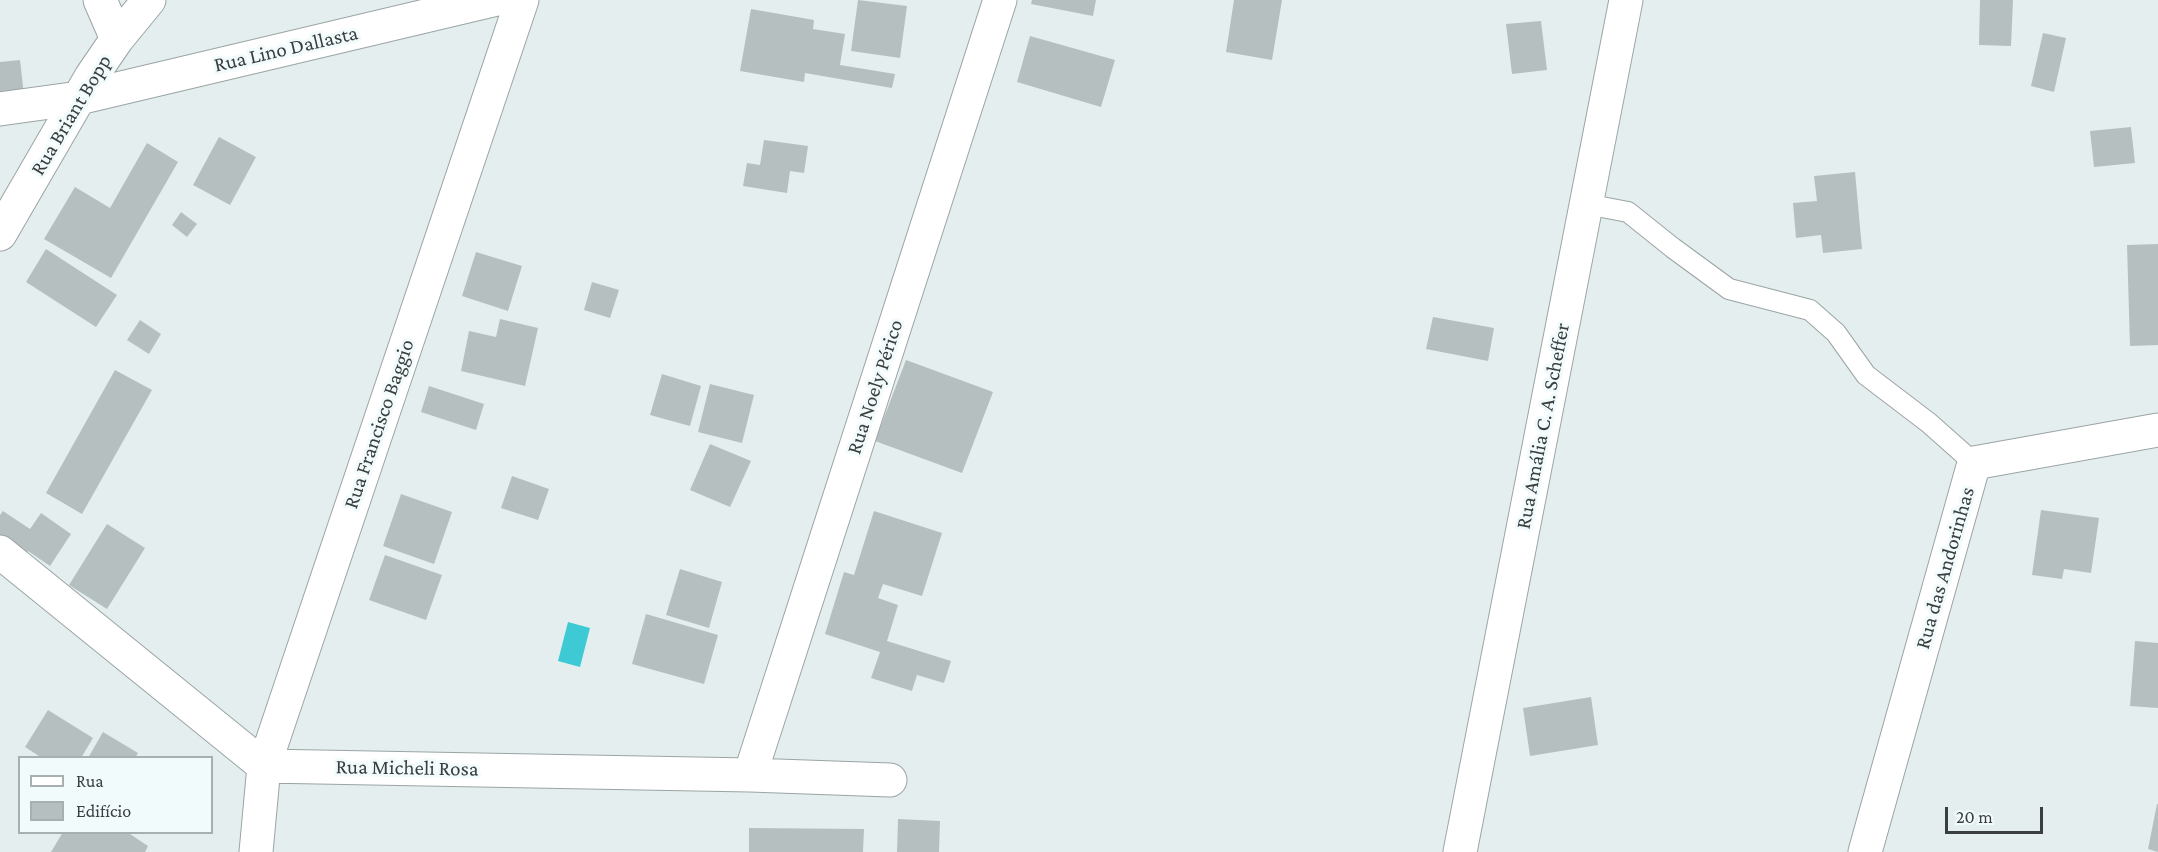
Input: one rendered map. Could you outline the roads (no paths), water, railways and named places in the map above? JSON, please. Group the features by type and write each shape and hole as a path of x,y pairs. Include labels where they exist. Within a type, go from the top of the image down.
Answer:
{"street":[{"path":"100,0 117,39"},
{"name":"Rua Briant Bopp","path":"0,234 79,98 117,39 148,0"},
{"name":"Rua Lino Dallasta","path":"0,109 79,98 493,0"},
{"name":"Rua Francisco Baggio","path":"256,852 264,765 522,0"},
{"name":"Rua Noely Périco","path":"750,774 1000,0"},
{"name":"Rua Amália C. A. Scheffer","path":"1460,852 1626,0"},
{"name":"Rua das Andorinhas","path":"1865,852 1974,463 2158,430"},
{"path":"0,552 264,765"},
{"name":"Rua Micheli Rosa","path":"264,765 750,774 890,780"}],"lane":[{"path":"1586,204 1628,212 1729,289 1810,309 1836,333 1866,375 1929,423 1974,463"}],"water":[{"path":"568,622 590,628 580,667 558,661"}]}
